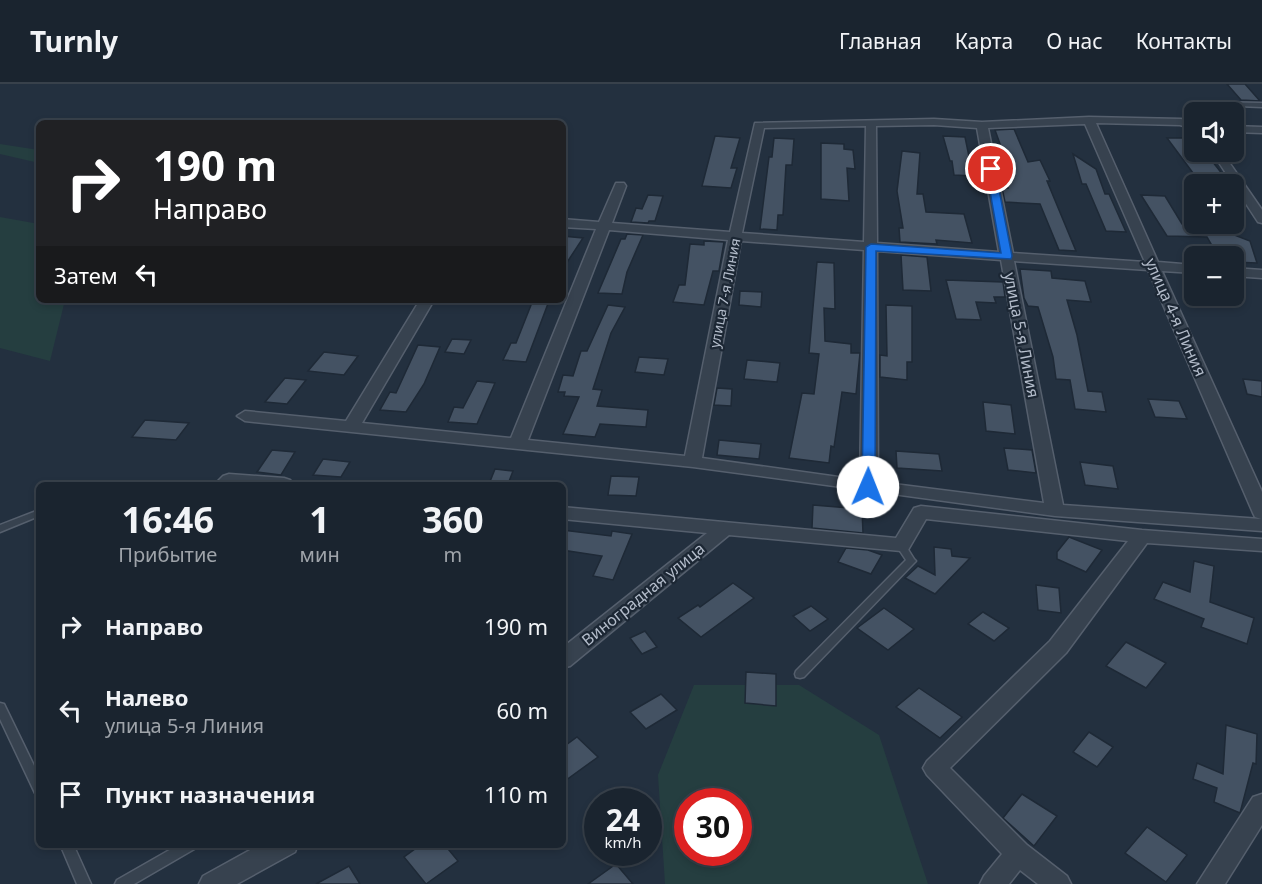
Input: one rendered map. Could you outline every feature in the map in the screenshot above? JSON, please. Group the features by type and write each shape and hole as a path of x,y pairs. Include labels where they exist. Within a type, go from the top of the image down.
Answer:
{"street":[{"path":"868,487 871,123 934,122 982,125 1089,120 1184,124"},
{"name":"улица 4-я Линия","path":"1089,120 1262,513"},
{"name":"улица 7-я Линия","path":"693,462 735,237 759,124 871,123"},
{"name":"улица 5-я Линия","path":"982,125 1055,510"},
{"path":"1244,129 1262,130"},
{"path":"1224,162 1262,219"},
{"path":"518,443 620,186"},
{"path":"566,223 1184,268"},
{"path":"1244,273 1262,274"},
{"path":"352,426 425,303"},
{"path":"245,416 693,462 1055,510 1262,525"},
{"path":"226,482 229,480 256,482"},
{"path":"566,513 902,545 921,512 1142,536 1262,545"},
{"name":"Виноградная улица","path":"566,657 724,529"},
{"path":"1058,884 1017,853 935,768 1058,647 1142,536"},
{"path":"1210,884 1262,804"},
{"path":"212,884 279,848"},
{"path":"993,884 1017,853"}],"lane":[{"path":"1244,105 1262,105"},
{"path":"0,529 36,514"},
{"path":"800,674 912,561 902,545"},
{"path":"0,707 36,783"},
{"path":"68,848 84,884"},
{"path":"122,884 185,848"}],"green space":[{"path":"0,144 36,150 36,162 0,154"},
{"path":"0,217 36,223 36,303 64,303 50,361 0,348"},
{"path":"694,685 799,685 879,735 928,884 665,884 662,788 659,788 658,775"}],"building":[{"path":"1227,84 1245,84 1260,101 1241,100"},
{"path":"1014,129 1028,162 1040,160 1076,251 1059,250 1040,204 1005,202 1002,188 1008,188 997,154 1004,155 995,130"},
{"path":"715,136 740,138 731,168 737,168 731,188 702,186"},
{"path":"943,136 965,137 973,176 954,175 952,161 950,161"},
{"path":"774,138 794,139 792,165 786,165 783,215 778,215 777,230 760,229 769,157 772,157"},
{"path":"1167,138 1184,138 1184,161"},
{"path":"821,143 844,144 844,149 853,150 855,169 847,168 849,201 821,199"},
{"path":"902,151 920,153 917,194 923,194 926,212 964,214 972,243 936,240 937,244 900,242 899,228 903,228 897,191"},
{"path":"1073,154 1096,169 1105,194 1109,194 1126,232 1106,231 1086,184 1082,184"},
{"path":"1185,162 1213,162 1222,174 1208,174 1193,173"},
{"path":"648,195 663,196 655,221 631,222 636,208 642,209"},
{"path":"1141,195 1165,196 1184,224 1184,234 1232,234 1250,241 1257,263 1244,262 1244,246 1212,246 1207,237 1167,236"},
{"path":"627,234 643,235 627,272 622,294 598,293 621,239 625,239"},
{"path":"566,236 583,238 566,264"},
{"path":"704,241 724,242 719,271 713,271 704,305 673,302 679,285 685,285 690,244 704,245"},
{"path":"901,255 927,257 931,291 903,290"},
{"path":"817,262 834,263 835,309 824,308 825,341 851,344 851,353 860,353 856,394 842,392 834,447 831,446 829,463 789,458 802,393 814,394 819,354 809,353"},
{"path":"1020,269 1051,271 1052,278 1085,281 1091,302 1067,300 1077,335 1088,391 1102,392 1106,412 1075,409 1070,380 1056,379 1053,357 1038,307 1028,306 1024,298"},
{"path":"946,280 1003,282 1005,297 994,297 996,303 976,302 981,320 956,319"},
{"path":"740,291 762,292 761,307 739,305"},
{"path":"532,303 548,303 526,362 503,360 511,343 516,343"},
{"path":"608,305 625,307 611,333 593,389 602,390 597,406 648,410 646,427 600,424 595,437 563,434 579,397 564,396 565,392 558,392 563,375 573,376 581,351 587,351"},
{"path":"886,305 912,306 912,362 907,362 907,380 880,377 880,355 887,356"},
{"path":"452,339 471,340 464,354 445,352"},
{"path":"418,345 440,347 424,384 406,412 380,410 390,392 396,393"},
{"path":"324,352 358,356 344,375 308,371"},
{"path":"639,357 668,359 664,375 635,372"},
{"path":"747,360 780,363 777,382 744,379"},
{"path":"285,378 306,380 287,404 265,402"},
{"path":"1243,379 1262,381 1262,397 1247,394"},
{"path":"477,381 495,383 477,424 448,422 454,407 463,408"},
{"path":"717,388 732,389 731,406 714,405"},
{"path":"1148,399 1179,401 1187,419 1155,417"},
{"path":"983,402 1011,405 1015,434 986,431"},
{"path":"145,420 189,423 176,440 132,437"},
{"path":"719,440 761,444 759,459 717,455"},
{"path":"1004,448 1032,450 1036,473 1008,470"},
{"path":"272,450 295,452 281,475 257,472"},
{"path":"896,451 939,454 942,471 897,468"},
{"path":"323,459 350,462 341,477 313,475"},
{"path":"1080,462 1113,466 1118,489 1085,485"},
{"path":"495,469 513,471 509,482 490,482"},
{"path":"611,476 639,477 636,496 608,495"},
{"path":"813,505 862,509 863,533 812,528"},
{"path":"566,530 611,536 612,531 632,534 613,580 593,576 602,556 566,551"},
{"path":"1069,537 1102,550 1086,572 1057,559 1057,552"},
{"path":"934,547 951,549 952,556 970,558 935,594 905,578 918,566 935,575"},
{"path":"846,548 868,550 882,555 871,574 838,562"},
{"path":"1194,561 1214,566 1210,602 1254,618 1247,644 1201,627 1204,619 1154,599 1163,582 1190,592"},
{"path":"733,583 754,598 701,637 678,618 698,605 700,607"},
{"path":"1036,585 1059,588 1061,613 1038,610"},
{"path":"811,606 828,619 810,631 793,616"},
{"path":"884,608 914,629 888,650 857,628"},
{"path":"983,612 1009,628 994,641 968,624"},
{"path":"645,631 657,647 642,654 630,638"},
{"path":"1126,642 1166,663 1146,688 1106,666"},
{"path":"746,672 776,674 776,706 745,703"},
{"path":"919,688 962,717 940,738 896,707"},
{"path":"661,694 677,710 646,729 630,712"},
{"path":"1226,725 1257,734 1256,764 1253,763 1240,813 1214,802 1217,788 1193,779 1197,763 1223,774"},
{"path":"1089,732 1113,747 1097,767 1073,752"},
{"path":"577,737 598,757 566,780 566,745"},
{"path":"1022,794 1057,816 1034,846 1003,818"},
{"path":"1147,827 1187,855 1166,882 1125,853"},
{"path":"416,848 447,848 458,861 426,884 404,857"},
{"path":"349,866 360,884 316,884"},
{"path":"613,866 618,866 633,884 588,884"}],"route":[{"path":"868,487 871,247 1007,256 991,169"}]}
